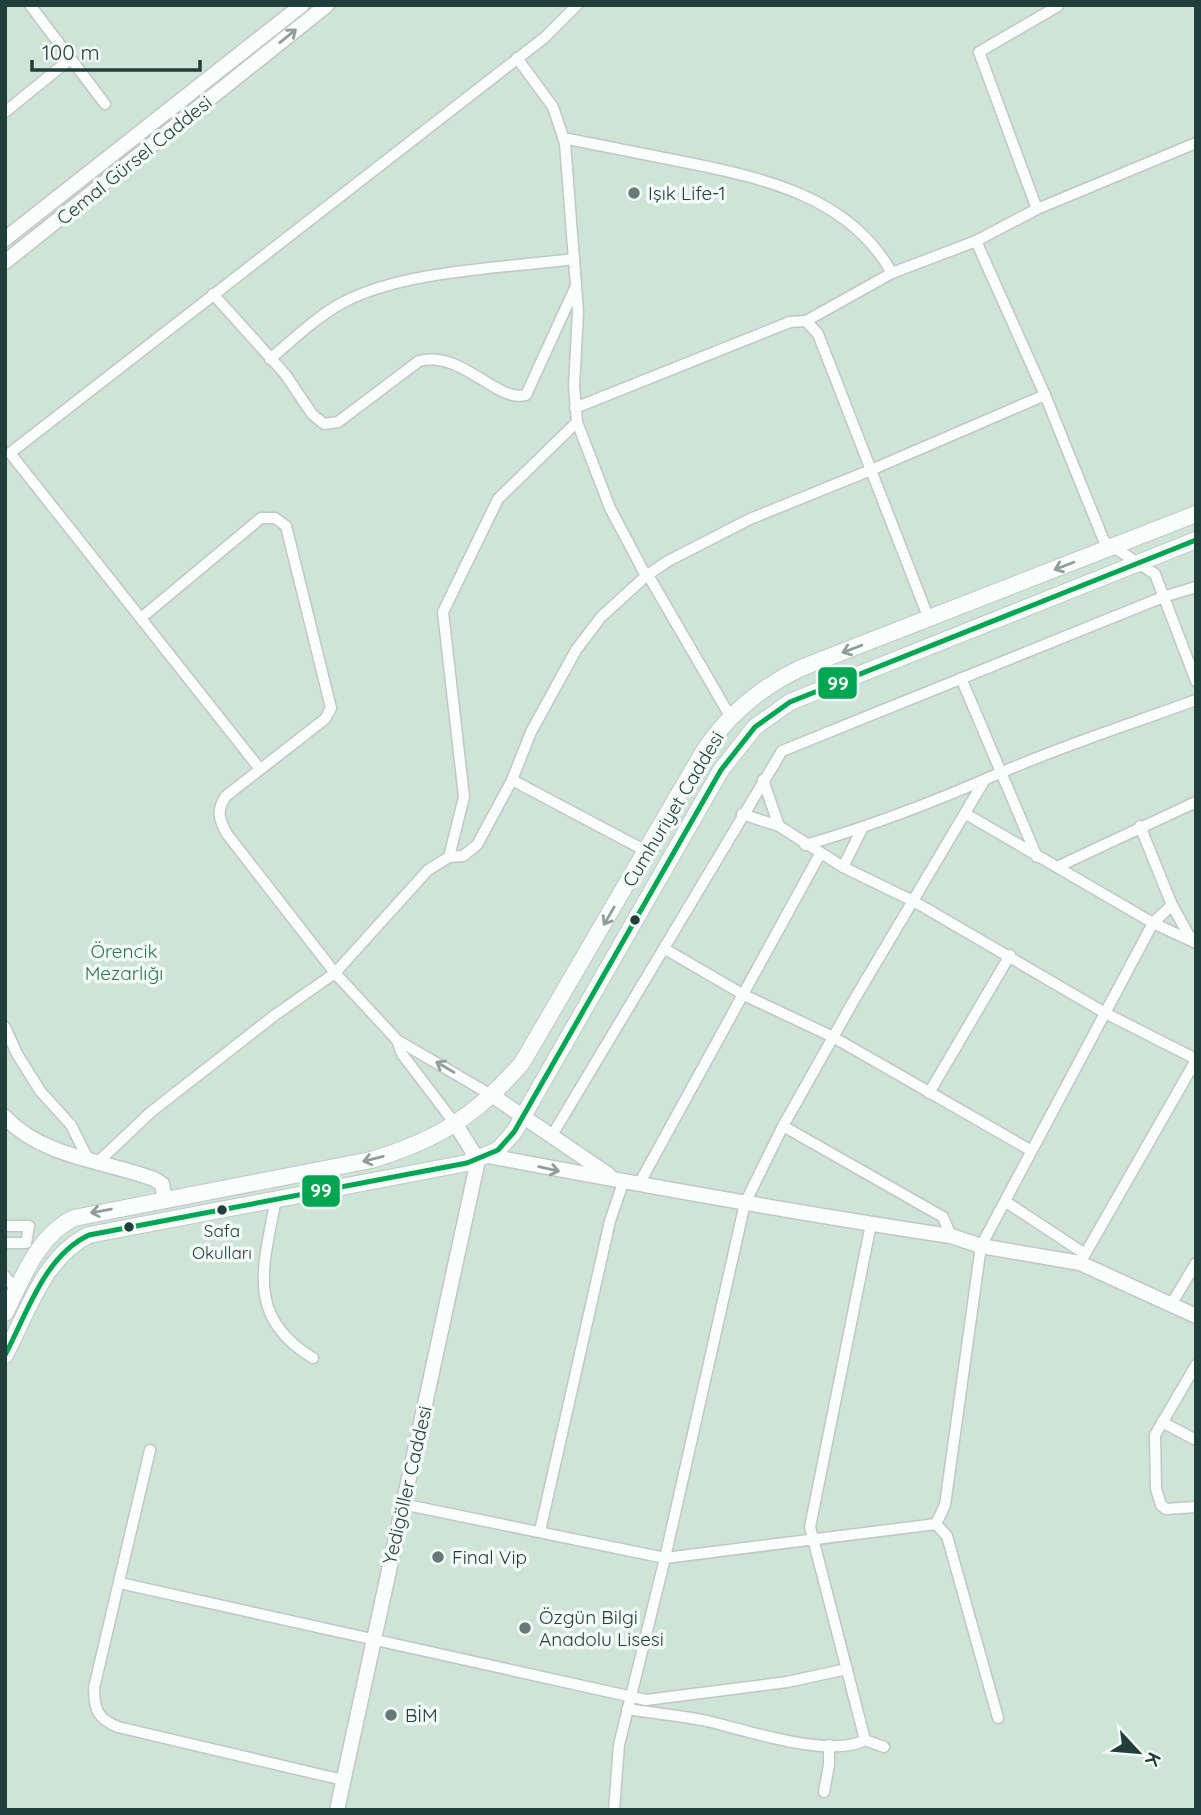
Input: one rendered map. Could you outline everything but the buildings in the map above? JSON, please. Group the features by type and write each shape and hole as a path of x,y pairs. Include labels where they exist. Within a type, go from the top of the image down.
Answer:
{"main road":[{"name":"Cumhuriyet Caddesi","path":"50,1235 74,1218 371,1160 437,1136 456,1125 493,1096 523,1063 705,749 730,716 783,677 1196,514"},
{"name":"Cumhuriyet Caddesi","path":"483,1158 505,1144 523,1118 721,770 755,727 789,702 1196,540"},
{"path":"5,1355 50,1270 66,1248 89,1235 483,1158"},
{"path":"190,1195 194,1214"},
{"path":"141,1204 145,1224"},
{"path":"5,1313 50,1235 66,1248"}],"street":[{"path":"30,5 69,60 105,104"},
{"name":"Cemal Gürsel Caddesi","path":"5,239 302,5"},
{"name":"Cemal Gürsel Caddesi","path":"5,262 327,5"},
{"path":"260,769 10,453 544,38 577,5"},
{"path":"1037,209 979,51 1057,6"},
{"path":"517,58 553,107 563,138 578,312 575,408 577,422 610,508 730,716"},
{"path":"5,112 69,60"},
{"path":"563,138 747,175 794,190 853,224 881,255 891,273"},
{"path":"575,408 790,322 806,321 891,273 976,241 1037,209 1196,143"},
{"path":"976,241 1045,395 1103,539 1111,547 1155,574 1196,681"},
{"path":"270,359 331,310 372,291 437,277 574,259"},
{"path":"213,294 285,374 312,414 324,424 338,422 419,361 433,358 450,362 521,397 530,389 575,287"},
{"path":"806,321 818,334 929,619"},
{"path":"93,1161 275,1015 335,973 428,870 449,857 463,856 477,845 512,780 531,732 576,650 601,617 647,575 750,519 1045,395"},
{"path":"449,857 464,797 443,612 498,499 577,422"},
{"path":"141,618 261,518 275,518 286,526 331,708 326,719 226,796 220,807 220,818 228,834 335,973 397,1040 493,1096 551,1137 617,1178"},
{"path":"551,1137 776,758 793,745 1163,597 1196,587"},
{"path":"961,678 1037,857"},
{"path":"805,845 862,829 1000,773 1196,700"},
{"path":"512,780 646,851"},
{"path":"763,780 779,826"},
{"path":"614,1810 614,1777 627,1709 665,1558 745,1203 783,1126 833,1037 984,781"},
{"path":"1057,867 1196,802"},
{"path":"742,814 779,826 843,867 915,901 1107,1014 1196,1060 1082,1259"},
{"path":"966,814 1153,923 1194,942"},
{"path":"1140,826 1172,905 1194,942"},
{"path":"843,867 862,829"},
{"path":"639,1184 820,854"},
{"path":"936,1524 945,1505 981,1246 1006,1202 1030,1150 1107,1014 1153,923 1172,905"},
{"path":"665,949 744,995 833,1037 1030,1150"},
{"path":"929,1093 1010,955"},
{"path":"5,1027 17,1054 41,1092 71,1125 93,1161"},
{"path":"397,1040 402,1054 483,1158 617,1178 745,1203 951,1236 981,1246 1082,1259"},
{"path":"5,1117 17,1129 40,1144 154,1179 162,1184 165,1199"},
{"path":"783,1126 943,1217 951,1236"},
{"name":"Yedigöller Caddesi","path":"337,1810 402,1504 483,1158"},
{"path":"540,1531 607,1235 617,1178"},
{"path":"276,1199 262,1275 262,1290 274,1321 297,1347 313,1358"},
{"path":"1006,1202 1082,1259 1196,1316"},
{"path":"865,1740 810,1527 871,1224"},
{"path":"5,1226 29,1226 26,1243 5,1243"},
{"path":"27,1235 50,1235"},
{"path":"1172,1303 1196,1263"},
{"path":"5,1276 17,1291"},
{"path":"1196,1365 1155,1436 1154,1451 1156,1489 1161,1505 1166,1509 1196,1507"},
{"path":"1163,1422 1196,1440"},
{"path":"150,1450 94,1688 95,1709 99,1717 118,1727 343,1780"},
{"path":"402,1504 665,1558 936,1524"},
{"path":"936,1524 947,1536 998,1718"},
{"path":"120,1583 630,1697 658,1700 787,1682 847,1669"},
{"path":"627,1709 705,1721 807,1744 850,1745 865,1740 884,1747"},
{"path":"824,1792 829,1765 829,1745"}],"green space":[{"name":"Örencik Mezarlığı","path":"5,5 1196,5 1196,1810 5,1810"}],"transit line":[{"name":"99","path":"5,1355 48,1271 73,1245 89,1235 467,1163 498,1150 514,1132 721,770 755,727 790,702 1196,540"}],"place":[{"name":"Işık Life-1","path":"634,193"},
{"name":"Safa Okulları","path":"222,1210"},
{"name":"Final Vip","path":"438,1557"},
{"name":"Özgün Bilgi Anadolu Lisesi","path":"525,1628"},
{"name":"BİM","path":"391,1715"}]}
